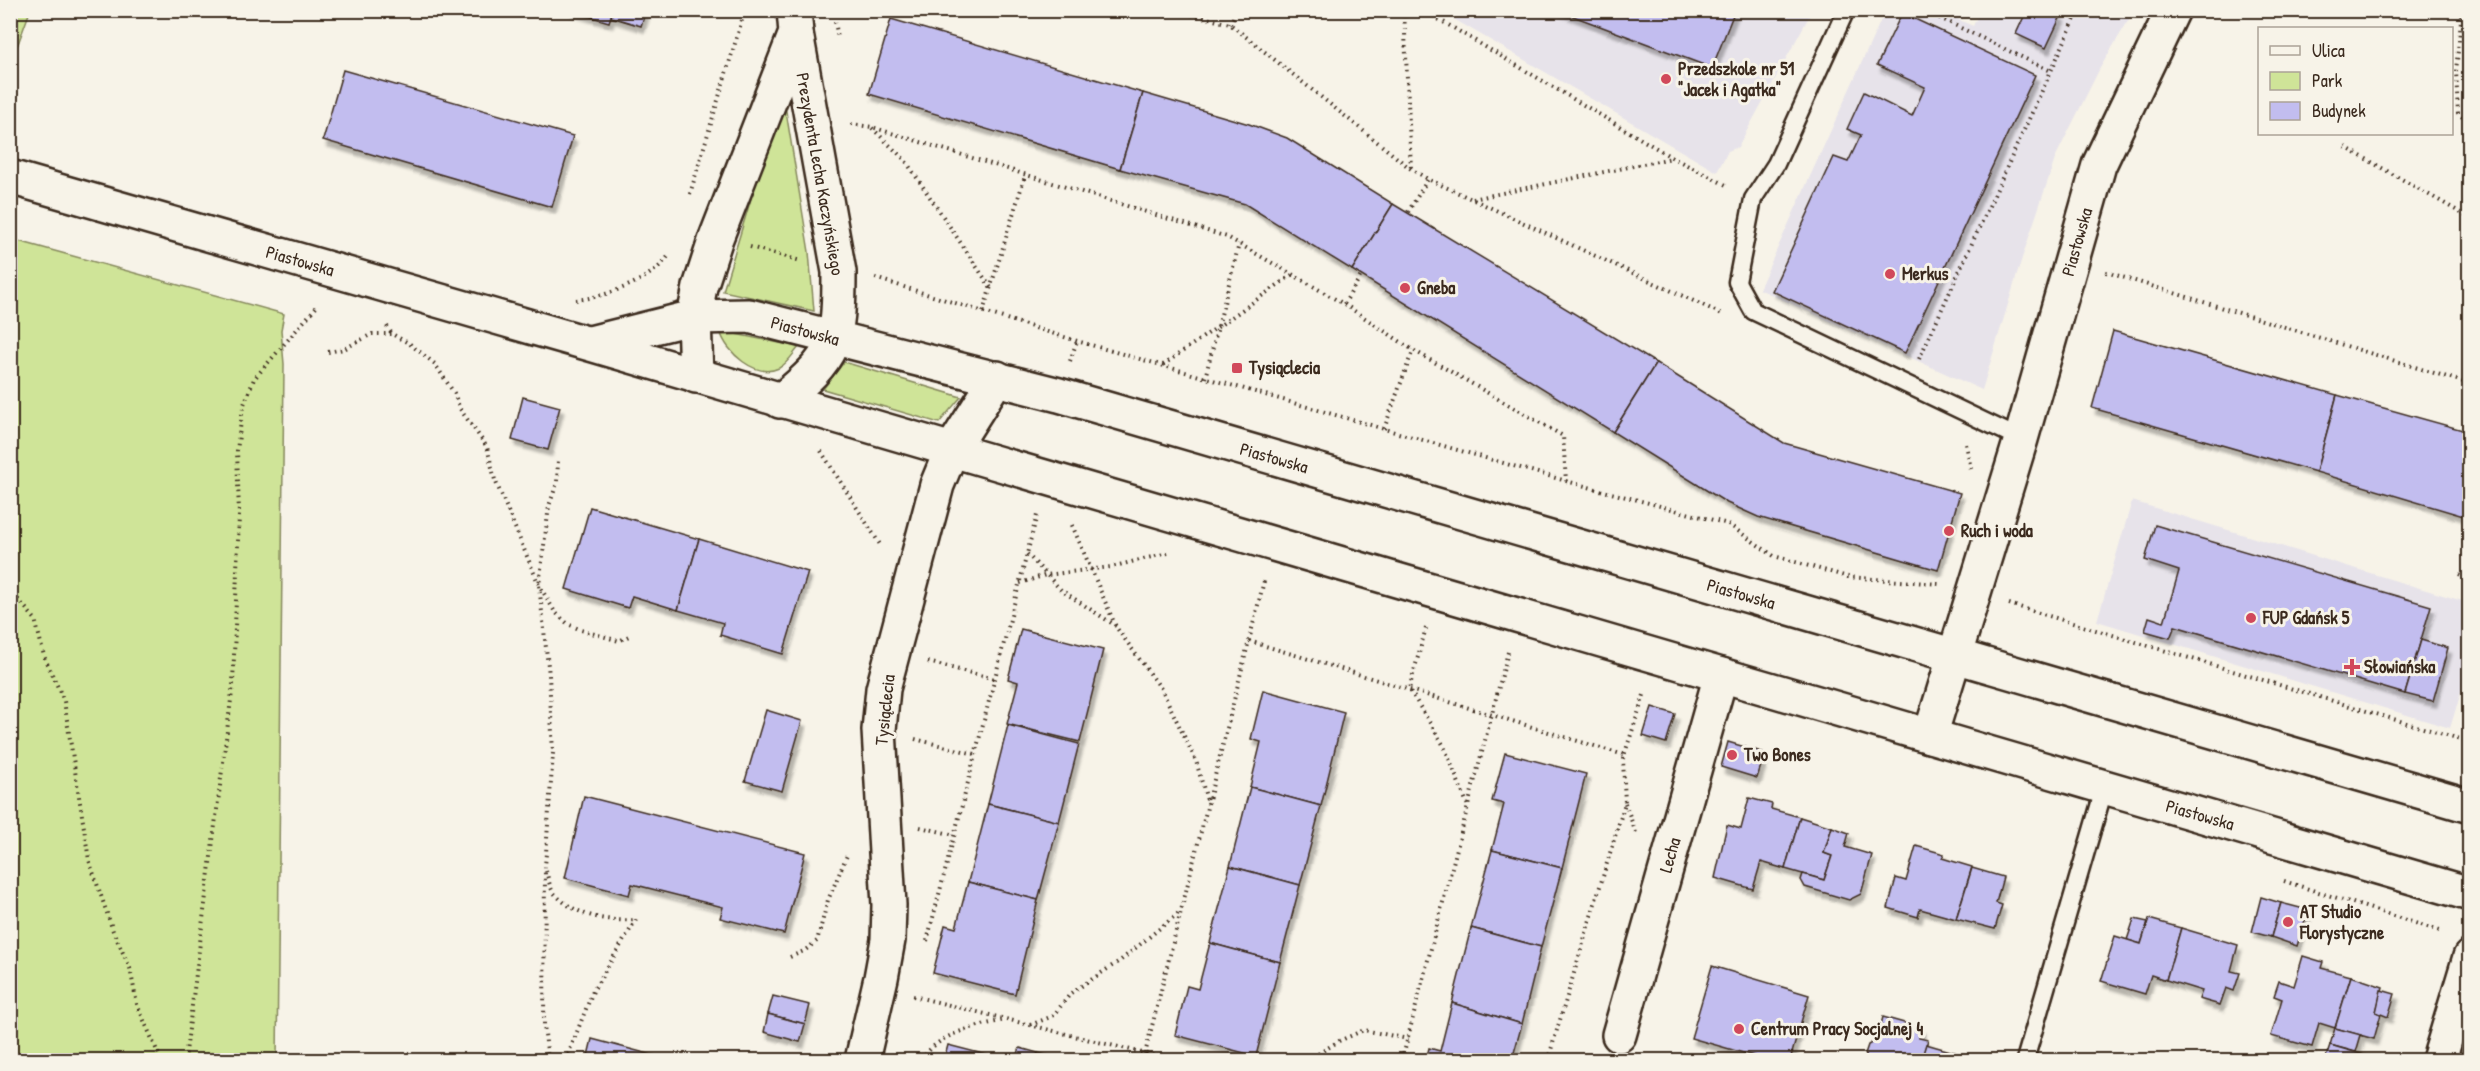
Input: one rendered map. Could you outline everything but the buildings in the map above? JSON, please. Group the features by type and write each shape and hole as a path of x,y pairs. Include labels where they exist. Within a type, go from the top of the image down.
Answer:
{"street":[{"name":"Piastowska","path":"1930,736 1972,592 2021,439 2099,165 2173,10"},
{"name":"Prezydenta Lecha Kaczyńskiego","path":"696,376 694,316 700,287 795,22"},
{"name":"Prezydenta Lecha Kaczyńskiego","path":"780,401 808,378 827,355 835,339 839,307 839,272 795,22"},
{"name":"Piastowska","path":"10,177 590,344 2469,894"},
{"name":"Piastowska","path":"590,344 694,316 750,316 997,378 2469,806"},
{"name":"Tysiąclecia","path":"862,1060 888,940 889,905 879,729 885,680 937,485 951,451 997,378"},
{"name":"Lecha","path":"1619,1035 1721,675"},
{"path":"2439,1060 2469,957"}],"lane":[{"path":"1846,10 1776,164 1753,199 1737,282 1753,311 2021,439"},
{"path":"2025,1060 2105,786"}],"path":[{"path":"687,205 745,10"},
{"path":"1174,10 1230,24 1411,169 1428,179 1730,318"},
{"path":"1230,24 1237,10"},
{"path":"1404,10 1411,169"},
{"path":"1423,10 1673,158 1753,199"},
{"path":"1923,10 2051,71"},
{"path":"1907,385 2079,10"},
{"path":"2462,10 2456,71 2458,113 2469,124"},
{"path":"855,124 872,127 1227,237 1344,304 1413,350 1563,436 1566,481"},
{"path":"872,127 905,160 991,288"},
{"path":"2345,147 2469,218"},
{"path":"1473,199 1673,158"},
{"path":"983,312 1025,176"},
{"path":"1408,212 1428,179"},
{"path":"716,238 839,272 872,277 1163,366 1566,481 1728,524 1774,556 1848,578 1944,584 2469,742"},
{"path":"1205,378 1239,244"},
{"path":"568,299 578,300 645,278 664,264 674,248"},
{"path":"2071,261 2469,382"},
{"path":"1344,304 1362,274"},
{"path":"1163,366 1292,275"},
{"path":"185,1060 233,684 239,515 237,450 243,407 254,379 319,303"},
{"path":"384,322 392,334 410,344 435,364 454,393 460,410 487,447 495,480 539,585 555,612 568,624 619,641 631,635"},
{"path":"328,351 344,349 372,334 392,334"},
{"path":"1384,429 1413,350"},
{"path":"1962,437 1966,444 1972,476"},
{"path":"820,451 883,550"},
{"path":"548,1060 543,1025 545,867 553,753 549,675 539,585 549,506 557,483 558,460"},
{"path":"925,951 1037,515"},
{"path":"1072,525 1116,627 1162,690 1196,762 1208,805"},
{"path":"1020,583 1046,575 1092,570 1168,553"},
{"path":"1027,554 1061,590 1116,627"},
{"path":"2459,575 2469,579"},
{"path":"1145,1054 1264,581"},
{"path":"10,590 35,619 44,656 64,701 89,860 113,931 130,968 137,1004 160,1060"},
{"path":"1426,628 1409,689 1444,746 1468,807"},
{"path":"1249,641 1624,755"},
{"path":"1402,1060 1508,652"},
{"path":"1548,1060 1624,803 1624,755 1645,691"},
{"path":"879,729 975,754"},
{"path":"790,957 804,951 817,941 828,900 852,843 883,818"},
{"path":"545,867 553,891 575,909 614,922 636,920 593,991 566,1060"},
{"path":"1030,1025 1053,1016 1071,993 1121,960 1181,911"},
{"path":"913,996 916,985"},
{"path":"879,987 1145,1054 1157,1059 1171,1060"},
{"path":"922,1060 926,1053 952,1035 1006,1019"},
{"path":"1308,1060 1339,1041 1364,1030 1408,1039"}],"shaded area":[{"name":"Przedszkole nr 51 \"Jacek i Agatka\"","path":"1440,11 1812,11 1738,147 1728,151 1717,172"},
{"path":"1885,11 1939,11 1973,26 1980,11 2134,11 2100,68 2056,156 1982,390 1759,289"},
{"path":"2132,501 2469,603 2469,666 2450,728 2097,621"}],"green space":[{"path":"10,11 30,11 11,63"},
{"path":"783,93 809,252 814,311 723,291"},
{"path":"11,239 284,314 281,330 284,364 277,1060 11,1060"},
{"path":"720,331 799,347 779,368 760,370 751,367 735,355"},
{"path":"844,362 961,397 939,423 823,389"}],"place":[{"name":"Przedszkole nr 51 \"Jacek i Agatka\"","path":"1666,79"},
{"name":"Merkus","path":"1890,274"},
{"name":"Gneba","path":"1405,288"},
{"name":"Tysiąclecia","path":"1237,368"},
{"name":"Ruch i woda","path":"1949,531"},
{"name":"FUP Gdańsk 5","path":"2251,618"},
{"name":"Słowiańska","path":"2352,667"},
{"name":"Two Bones","path":"1732,755"},
{"name":"AT Studio Florystyczne","path":"2288,922"},
{"name":"Centrum Pracy Socjalnej 4","path":"1739,1029"}]}
